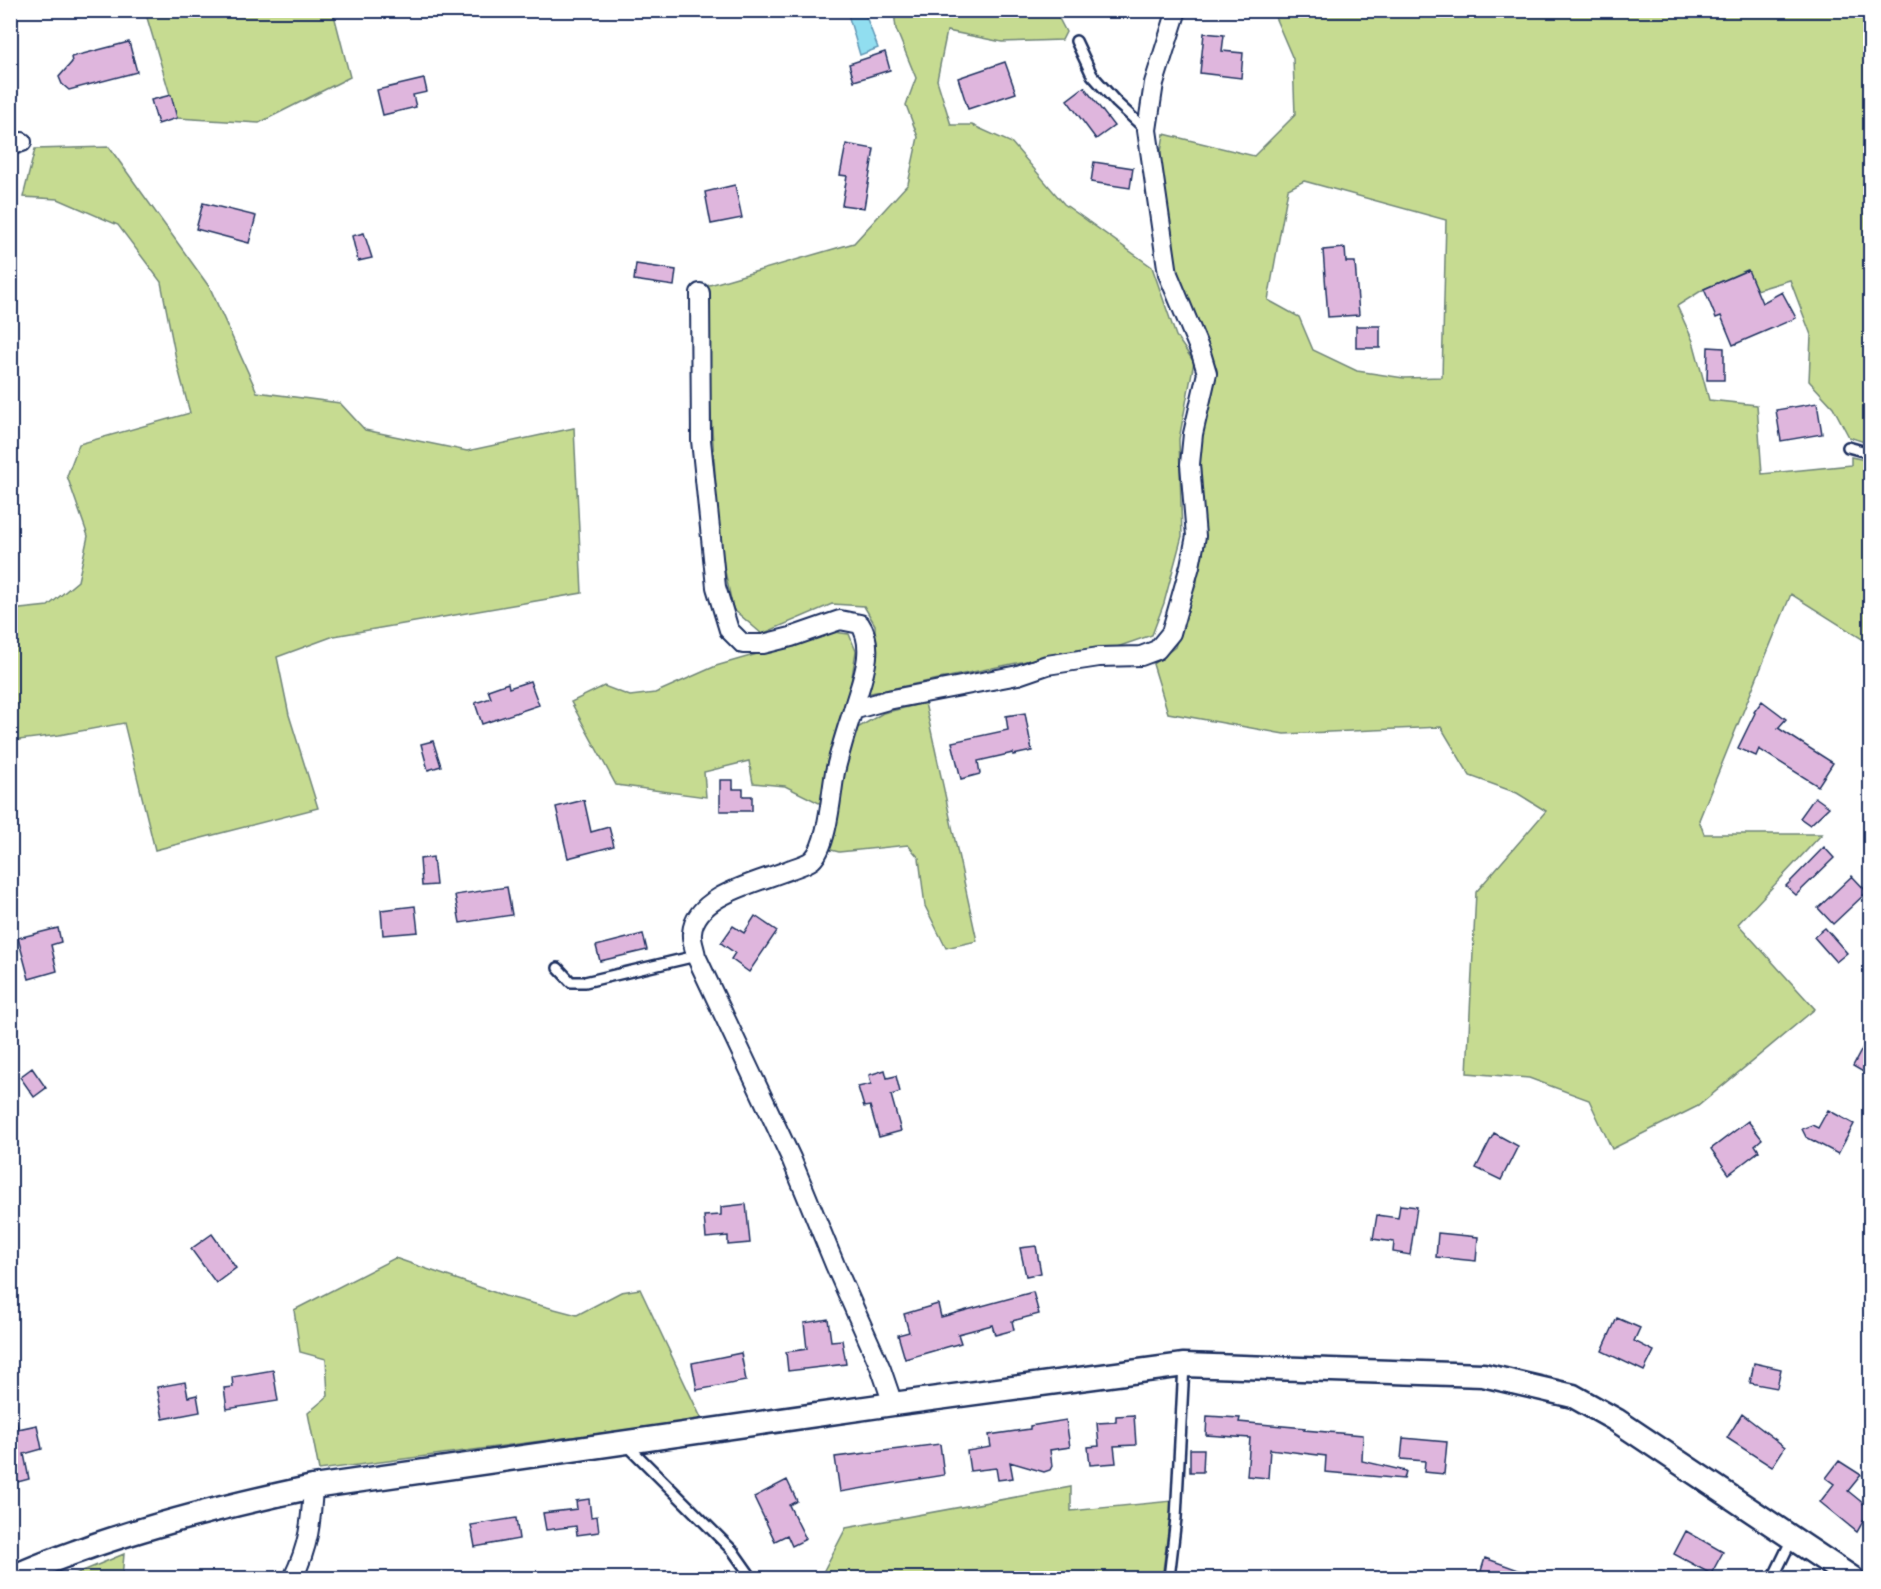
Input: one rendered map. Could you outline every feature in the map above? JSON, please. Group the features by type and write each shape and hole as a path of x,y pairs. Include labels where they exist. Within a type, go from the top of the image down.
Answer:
{"street":[{"path":"853,710 888,700 1018,675 1047,665 1099,657 1141,656 1157,650 1171,633 1196,536 1190,464 1193,434 1207,373 1201,352 1168,274 1147,130 1154,83 1177,10"},
{"path":"700,293 701,440 716,587 729,630 743,644 763,644 840,620 860,624 865,632 868,650 836,772 827,824 812,860 775,876 724,893 708,904 697,920 692,933 696,956 791,1158 881,1369 893,1404"},
{"path":"11,1578 58,1558 138,1530 313,1486 1184,1365 1483,1375 1573,1396 1617,1420 1852,1578"},
{"path":"293,1578 302,1560 309,1537 313,1486"}],"lane":[{"path":"1076,41 1092,75 1117,104 1147,130"},
{"path":"1848,447 1870,453"},
{"path":"558,968 571,982 585,982 696,956"},
{"path":"1169,1578 1176,1518 1184,1365"},
{"path":"623,1442 733,1551 752,1578"},
{"path":"1773,1578 1792,1539"}],"path":[{"path":"10,104 16,144"}],"green space":[{"path":"145,11 333,11 350,77 259,123 177,118"},
{"path":"894,11 1055,11 1066,32 1062,40 1002,42 947,31 937,80 951,125 972,125 1012,143 1064,204 1152,267 1176,336 1194,362 1179,439 1182,536 1164,603 1152,635 1117,647 1031,660 866,694 875,659 875,625 864,606 832,604 762,634 733,609 720,548 710,399 706,286 854,243 908,184 918,137 906,105 916,78 896,29"},
{"path":"1261,11 1870,11 1870,444 1849,437 1833,407 1809,381 1811,335 1790,280 1756,290 1747,270 1704,289 1677,306 1693,341 1709,400 1757,405 1762,474 1851,465 1851,457 1870,461 1870,644 1791,594 1699,820 1704,834 1822,834 1738,924 1815,1009 1698,1106 1612,1149 1589,1100 1529,1078 1467,1073 1476,892 1546,811 1517,793 1470,776 1441,727 1284,734 1168,713 1153,664 1175,647 1197,582 1201,539 1195,455 1211,379 1172,262 1160,158 1164,134 1254,156 1295,115 1293,59 1275,17","holes":["1304,181 1446,220 1442,377 1404,378 1357,371 1313,350 1299,317 1268,300 1288,189"]},
{"path":"109,147 210,288 257,392 340,403 365,430 467,451 574,428 582,593 334,636 277,657 289,715 318,808 155,850 124,723 11,741 11,610 48,606 78,581 88,536 67,476 79,444 190,413 177,364 161,282 118,225 58,199 23,197 35,149"},
{"path":"833,632 849,634 856,651 849,696 823,805 785,786 753,783 749,761 704,772 706,797 616,785 571,702 604,686 630,696 655,693 716,666"},
{"path":"925,703 977,941 946,948 925,906 919,858 908,845 839,852 827,849 854,730 883,713"},
{"path":"395,1258 505,1296 577,1315 621,1292 640,1289 702,1420 319,1470 308,1413 328,1396 326,1359 300,1352 294,1310"},
{"path":"1071,1487 1071,1511 1172,1501 1162,1578 820,1578 846,1528"},
{"path":"124,1554 122,1578 66,1578"}],"water":[{"path":"847,11 864,11 878,48 860,55"}],"building":[{"path":"1204,33 1224,35 1222,51 1243,53 1241,78 1200,73"},
{"path":"129,42 137,72 69,90 62,84 59,77 72,62 71,57"},
{"path":"885,52 890,70 854,81 849,64"},
{"path":"1005,62 1016,93 968,109 958,78"},
{"path":"424,79 427,92 413,95 416,107 383,115 377,90"},
{"path":"1084,87 1114,126 1096,139 1067,100"},
{"path":"171,95 177,118 158,124 151,100"},
{"path":"846,144 874,149 864,208 842,205 847,176 840,175"},
{"path":"1094,162 1133,168 1130,188 1091,182"},
{"path":"735,185 742,218 711,224 705,192"},
{"path":"203,203 256,216 249,243 196,229"},
{"path":"364,233 372,258 358,261 352,236"},
{"path":"1345,248 1346,262 1355,262 1359,315 1328,317 1323,250"},
{"path":"636,264 676,270 674,286 634,280"},
{"path":"1748,270 1762,303 1782,292 1796,318 1733,345 1721,316 1716,318 1704,289"},
{"path":"1356,326 1380,326 1380,348 1356,348"},
{"path":"1708,347 1724,348 1724,380 1707,380"},
{"path":"1817,403 1822,434 1781,441 1776,410"},
{"path":"530,681 539,705 482,724 475,703 491,698 488,690 508,683 509,688"},
{"path":"1762,701 1786,719 1778,728 1833,763 1818,786 1759,749 1756,756 1738,748 1754,712"},
{"path":"1025,713 1032,751 978,761 980,774 961,779 952,742 1008,730 1006,716"},
{"path":"433,741 441,766 428,770 421,744"},
{"path":"720,780 733,780 733,789 743,789 743,796 752,796 752,811 720,811"},
{"path":"1815,797 1829,807 1810,825 1800,818"},
{"path":"584,800 591,832 609,827 614,846 568,858 556,807"},
{"path":"1824,847 1834,858 1796,895 1786,886"},
{"path":"433,857 436,885 422,886 420,859"},
{"path":"1852,876 1867,892 1833,924 1818,908"},
{"path":"507,887 512,915 460,923 455,895"},
{"path":"415,906 418,932 383,935 381,910"},
{"path":"755,916 777,931 749,972 731,959 735,953 721,943 733,926 744,933"},
{"path":"58,928 61,942 51,945 57,971 29,979 18,938"},
{"path":"1825,928 1847,953 1836,962 1814,937"},
{"path":"643,934 647,950 600,961 596,946"},
{"path":"1870,1034 1870,1076 1853,1066"},
{"path":"32,1068 46,1088 34,1097 20,1077"},
{"path":"885,1070 887,1078 896,1076 900,1092 891,1095 901,1131 879,1137 870,1106 864,1107 858,1087 871,1084 869,1075"},
{"path":"1828,1110 1854,1124 1838,1154 1806,1137 1802,1129 1812,1125 1818,1128"},
{"path":"1748,1121 1762,1139 1755,1145 1759,1151 1729,1174 1711,1149"},
{"path":"1494,1133 1518,1146 1501,1180 1476,1168"},
{"path":"746,1204 750,1243 728,1245 728,1236 706,1238 704,1216 721,1215 721,1207"},
{"path":"1400,1205 1417,1207 1410,1255 1393,1252 1394,1242 1373,1239 1377,1215 1398,1218"},
{"path":"1438,1233 1478,1237 1476,1261 1436,1257"},
{"path":"212,1234 236,1268 216,1283 191,1249"},
{"path":"1036,1246 1041,1273 1026,1276 1020,1248"},
{"path":"1033,1292 1039,1314 1012,1321 1014,1330 995,1335 992,1325 958,1334 961,1343 905,1359 898,1335 909,1332 904,1314 938,1304 941,1317"},
{"path":"1617,1318 1640,1328 1634,1341 1654,1351 1644,1371 1602,1351"},
{"path":"828,1319 831,1341 842,1340 846,1364 788,1371 786,1352 807,1349 804,1323"},
{"path":"741,1353 746,1381 697,1390 692,1363"},
{"path":"1754,1363 1781,1369 1777,1388 1750,1383"},
{"path":"273,1370 278,1401 227,1409 224,1388 233,1387 232,1377"},
{"path":"185,1382 188,1397 197,1395 200,1412 163,1419 157,1387"},
{"path":"1742,1414 1785,1447 1772,1467 1727,1438"},
{"path":"1134,1415 1136,1445 1114,1446 1116,1463 1090,1465 1088,1447 1099,1446 1097,1423 1116,1422 1116,1416"},
{"path":"1207,1416 1240,1418 1239,1422 1305,1428 1304,1430 1363,1435 1362,1461 1406,1471 1404,1479 1325,1472 1326,1456 1270,1449 1268,1478 1247,1476 1250,1438 1206,1435"},
{"path":"16,1420 18,1429 37,1425 42,1449 24,1454 29,1479 10,1484 10,1421"},
{"path":"1066,1420 1070,1447 1050,1450 1052,1466 1050,1470 1044,1472 1010,1462 1013,1478 998,1480 996,1468 970,1471 967,1451 991,1447 989,1435 1030,1429 1030,1426"},
{"path":"1403,1438 1447,1442 1444,1474 1424,1472 1425,1461 1401,1459"},
{"path":"940,1444 944,1475 840,1492 835,1457"},
{"path":"1190,1449 1204,1449 1203,1472 1190,1472"},
{"path":"1839,1461 1861,1475 1848,1491 1870,1509 1857,1532 1820,1502 1834,1484 1826,1478"},
{"path":"787,1480 797,1501 789,1505 806,1539 792,1546 787,1535 775,1541 754,1497"},
{"path":"589,1499 591,1517 597,1516 599,1532 577,1535 576,1526 546,1530 543,1513 577,1509 576,1501"},
{"path":"516,1518 519,1539 475,1547 471,1525"},
{"path":"1686,1531 1723,1552 1711,1574 1674,1554"},
{"path":"1485,1558 1538,1578 1484,1578 1486,1573 1481,1571"}]}
